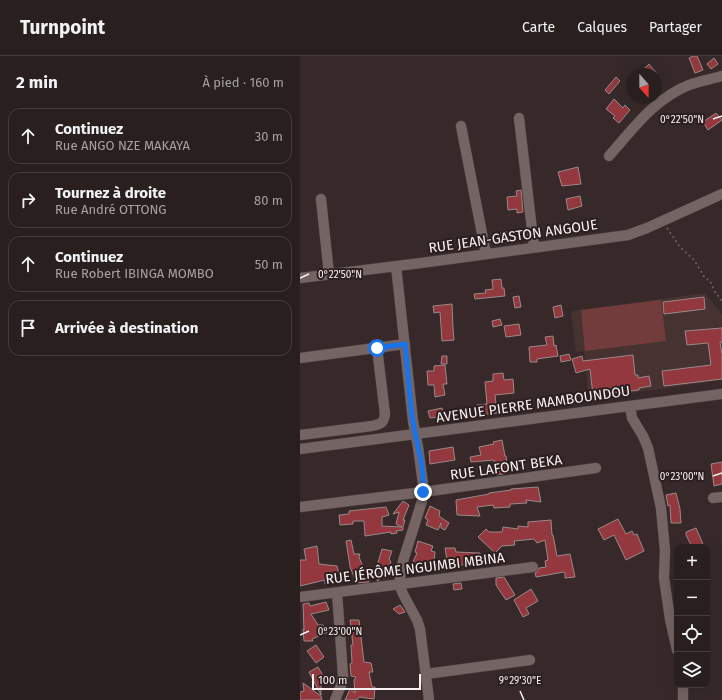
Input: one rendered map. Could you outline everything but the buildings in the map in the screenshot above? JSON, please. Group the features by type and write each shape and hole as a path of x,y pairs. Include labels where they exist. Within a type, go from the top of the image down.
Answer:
{"street":[{"path":"609,156 648,112 662,100 690,85 722,76"},
{"path":"519,118 534,248"},
{"path":"461,126 486,254"},
{"name":"RUE JEAN-GASTON ANGOUE","path":"300,278 628,235 722,194"},
{"path":"320,199 329,274"},
{"path":"396,266 415,434 424,484 422,501 403,561 399,584 420,629 429,700"},
{"path":"300,358 405,344"},
{"path":"300,435 380,424 384,419 384,404 377,348"},
{"name":"AVENUE PIERRE MAMBOUNDOU","path":"300,449 722,394"},
{"path":"630,406 632,418 643,436 648,448 661,508 665,551 664,584 674,637"},
{"name":"RUE LAFONT BEKA","path":"300,508 596,468"},
{"name":"RUE JÉRÔME NGUIMBI MBINA","path":"300,597 533,567"},
{"path":"335,700 342,683 343,675 337,593"},
{"path":"426,674 530,660"},
{"path":"683,688 683,700"}],"path":[{"path":"660,222 669,230 680,247 696,263 705,278 710,281 715,292 722,301"}],"shaded area":[{"path":"705,293 722,314 722,380 589,399 584,351 576,352 571,311"},
{"path":"661,300 666,341 585,351 581,310"}],"route":[{"path":"377,348 405,344 413,421 424,484 423,492"}]}
